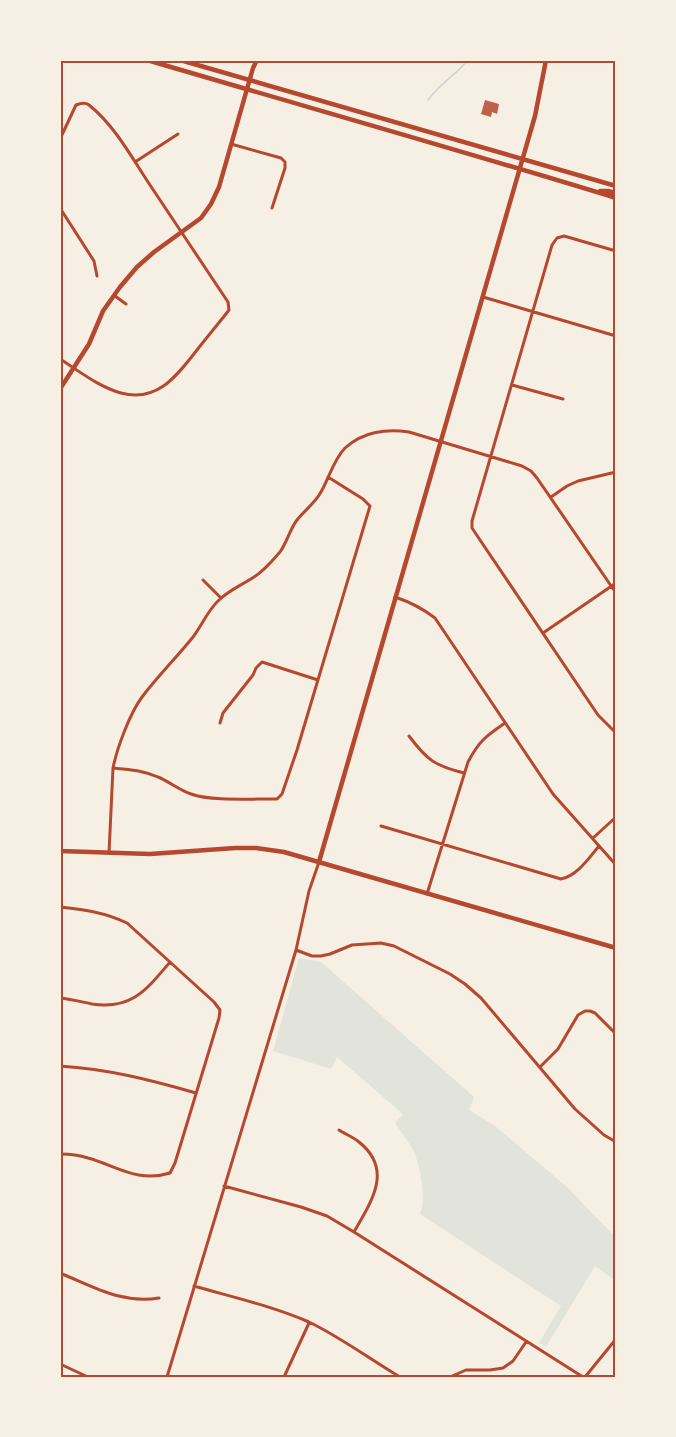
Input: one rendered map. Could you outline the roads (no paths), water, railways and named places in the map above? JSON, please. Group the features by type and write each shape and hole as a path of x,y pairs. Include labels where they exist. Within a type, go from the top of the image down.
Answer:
{"main road":[{"path":"147,60 442,147 616,195"},
{"path":"180,60 616,186"},
{"path":"60,389 89,344 103,311 114,295 137,267 201,218 211,204 219,187 257,60"},
{"path":"319,862 523,158 538,104 546,60"},
{"path":"60,851 150,854 256,848 284,852 616,948"}],"street":[{"path":"60,139 74,108 81,103 89,105 112,128 228,302 229,310 173,380 150,393 135,396 121,393 106,387 60,359"},
{"path":"135,162 178,134"},
{"path":"231,144 281,158 285,162 272,208"},
{"path":"60,208 94,261 97,276"},
{"path":"616,251 564,236 557,238 552,245 472,520 472,528 598,715 616,733"},
{"path":"114,295 126,304"},
{"path":"483,297 616,336"},
{"path":"512,385 563,399"},
{"path":"110,853 113,768 128,724 142,698 194,635 220,598 256,576 282,549 298,518 320,494 344,450 360,437 393,430 409,432 522,465 531,471 551,497 616,592"},
{"path":"551,497 578,481 616,472"},
{"path":"113,768 142,771 199,796 277,799 282,794 370,506 328,477"},
{"path":"203,580 220,598"},
{"path":"543,633 616,584"},
{"path":"395,597 417,606 435,618 553,794 616,865"},
{"path":"220,723 223,713 262,662 318,680"},
{"path":"427,894 468,762 485,737 505,723"},
{"path":"409,736 433,762 444,768 464,773"},
{"path":"593,838 616,818"},
{"path":"381,826 561,879 568,878 574,873 600,846"},
{"path":"167,1377 296,950 309,891 319,862"},
{"path":"60,907 98,912 127,923 220,1010 175,1163 170,1173 155,1176 136,1175 87,1157 60,1154"},
{"path":"296,950 312,956 321,956 352,945 381,943 394,946 450,974 481,998 575,1109 604,1135 616,1142"},
{"path":"60,998 113,1005 128,1001 142,993 170,962"},
{"path":"540,1067 558,1049 578,1016 585,1011 595,1013 616,1034"},
{"path":"60,1066 113,1072 196,1093"},
{"path":"339,1130 360,1143 373,1157 378,1174 376,1188 354,1232"},
{"path":"224,1186 327,1216 584,1377 616,1339"},
{"path":"60,1272 114,1296 142,1301 159,1298"},
{"path":"194,1286 283,1312 309,1323 400,1377"},
{"path":"284,1377 309,1323"},
{"path":"450,1377 466,1370 503,1368 513,1360 526,1342"},
{"path":"60,1364 88,1377"}],"waterway":[{"path":"428,100 468,60"}]}
